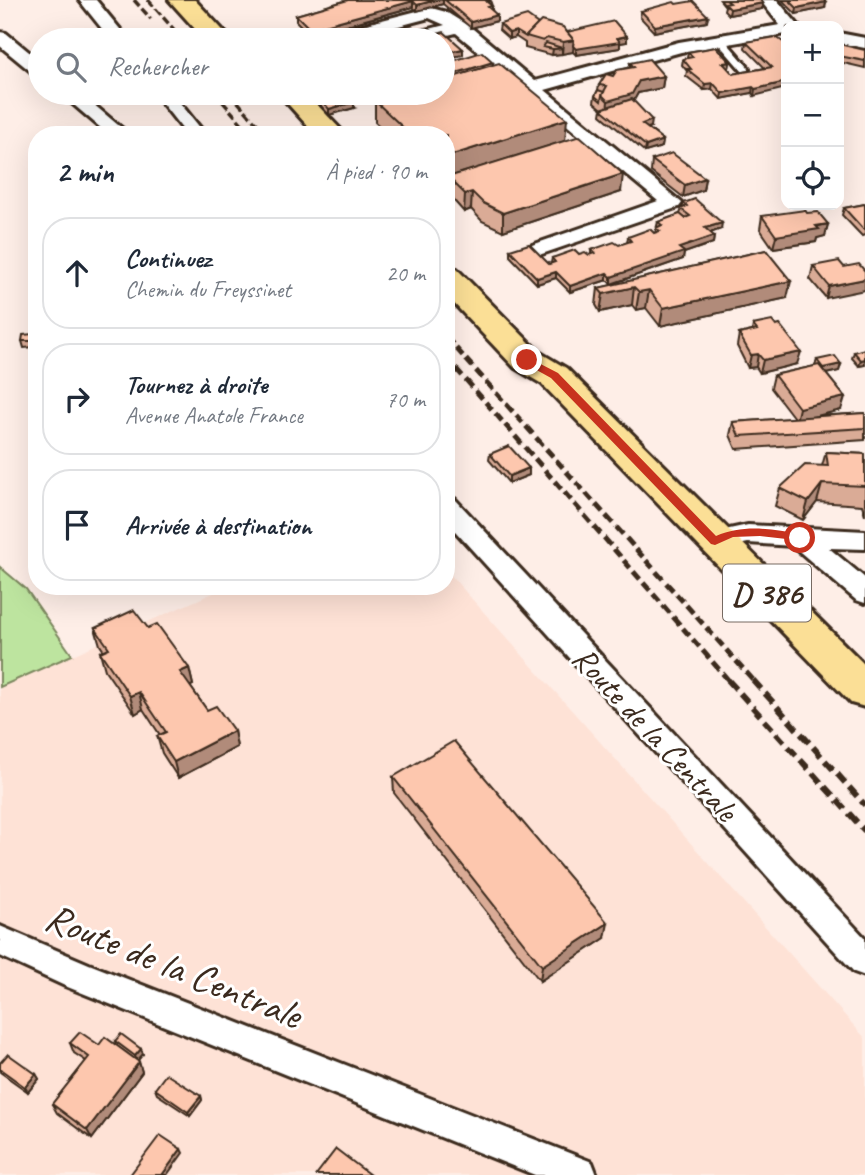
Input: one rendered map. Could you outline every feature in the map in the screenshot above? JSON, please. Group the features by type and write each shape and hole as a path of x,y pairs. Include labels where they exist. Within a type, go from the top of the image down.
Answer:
{"main road":[{"path":"181,0 208,28"},
{"path":"203,0 230,28"},
{"path":"288,105 319,126"},
{"name":"D 386","path":"455,259 547,352 554,376"},
{"name":"D 386","path":"455,285 527,360 554,376 865,691"}],"street":[{"path":"88,0 110,28"},
{"path":"768,0 783,21"},
{"path":"372,28 429,13 444,15 672,203 539,249"},
{"path":"455,28 459,27"},
{"path":"532,88 679,47 781,29"},
{"path":"0,37 28,59"},
{"path":"844,39 865,43"},
{"path":"84,105 110,126"},
{"path":"173,105 190,126"},
{"name":"Route de la Centrale","path":"455,515 865,961"},
{"path":"715,541 732,534 760,532 800,538 865,540"},
{"path":"800,538 865,593"},
{"name":"Route de la Centrale","path":"3,943 579,1175"}],"lane":[{"path":"720,40 746,69"}],"shaded area":[{"path":"455,580 865,1038 865,1175 0,1175 0,687 209,595 455,595"}],"green space":[{"path":"0,567 26,589 72,655 0,687"}],"building":[{"path":"348,0 436,0 417,5 413,1 321,26 323,28 309,28 296,15"},
{"path":"445,0 490,0 487,2 492,6 488,7 497,15 471,22"},
{"path":"726,0 760,0 763,3 730,9 725,4 730,3"},
{"path":"789,0 824,0 826,2 797,8"},
{"path":"693,1 708,16 655,26 641,11 674,2 676,4"},
{"path":"527,16 538,24 526,37 516,31 509,33 500,24"},
{"path":"541,21 563,27 574,40 563,42 547,38 543,41 526,36"},
{"path":"614,21 627,36 617,38 620,42 576,49 573,46 574,40 567,32"},
{"path":"776,37 781,40 781,83 722,93 713,83 705,84 687,69 691,69 683,59 693,57 688,52 716,47 730,62 723,63 733,74 772,67 746,42"},
{"path":"455,42 463,49 455,51"},
{"path":"546,43 562,48 543,47"},
{"path":"844,45 865,50 865,61 844,57"},
{"path":"482,52 493,62 455,73 455,60"},
{"path":"649,59 664,76 639,81 632,94 608,101 602,95 607,86 599,85 606,74 613,76 617,70 634,67 630,63"},
{"path":"499,63 567,119 455,154 455,126 401,126 379,105 455,105 455,76"},
{"path":"598,90 604,92 601,101 595,96"},
{"path":"632,99 652,120 642,124 663,140 646,146 601,109"},
{"path":"326,105 343,105 329,109"},
{"path":"580,136 623,174 503,213 483,203 472,192 465,194 455,184 455,175"},
{"path":"672,153 705,178 685,185 652,160"},
{"path":"695,199 722,223 705,228 714,236 679,248 684,252 611,277 607,273 570,286 556,272 537,278 510,250 529,244 549,264 555,262 552,258 575,250 579,254 585,252 589,255 595,253 591,250 614,242 619,245 631,241 628,237 650,229 654,233 660,231 656,228 662,225 658,222 680,214 685,218 690,216 681,209 687,206 684,203"},
{"path":"865,204 865,229 863,229 844,208"},
{"path":"805,210 807,213 818,212 828,224 816,226 819,229 776,236 762,216"},
{"path":"766,250 791,281 663,308 649,290 639,292 634,287 603,294 598,288"},
{"path":"839,261 844,267 859,264 865,271 865,279 829,286 813,266"},
{"path":"772,321 776,326 780,325 801,352 763,360 758,354 751,355 739,334 757,330 753,325"},
{"path":"28,334 28,341 22,341 23,335"},
{"path":"865,349 865,359 861,360 854,352"},
{"path":"835,356 841,364 823,368 817,360"},
{"path":"819,365 845,397 799,408 774,375"},
{"path":"865,413 865,428 739,436 733,422"},
{"path":"509,446 529,468 509,476 490,454"},
{"path":"826,452 865,454 865,486 822,484 808,502 780,488 805,465 828,466"},
{"path":"134,610 148,628 157,624 189,668 180,672 207,710 216,706 234,731 174,762 157,736 166,732 139,692 130,696 100,652 109,648 95,628"},
{"path":"454,741 608,923 542,966 393,777"},
{"path":"80,1032 99,1045 105,1037 139,1062 87,1130 52,1104 89,1057 70,1043"},
{"path":"121,1034 141,1049 135,1056 115,1041"},
{"path":"8,1054 36,1074 25,1087 0,1069 0,1063"},
{"path":"166,1074 201,1096 188,1112 155,1089"},
{"path":"160,1135 181,1149 162,1175 130,1175"},
{"path":"336,1149 370,1175 316,1175"}],"railway":[{"path":"134,0 151,19"},
{"path":"148,0 172,28"},
{"path":"226,105 244,126"},
{"path":"241,105 259,126"},
{"path":"455,347 755,682"},
{"path":"455,367 730,682"},
{"path":"728,680 865,831"},
{"path":"753,680 865,805"}],"route":[{"path":"527,360 554,376 715,541 732,534 760,532 800,538"}]}
